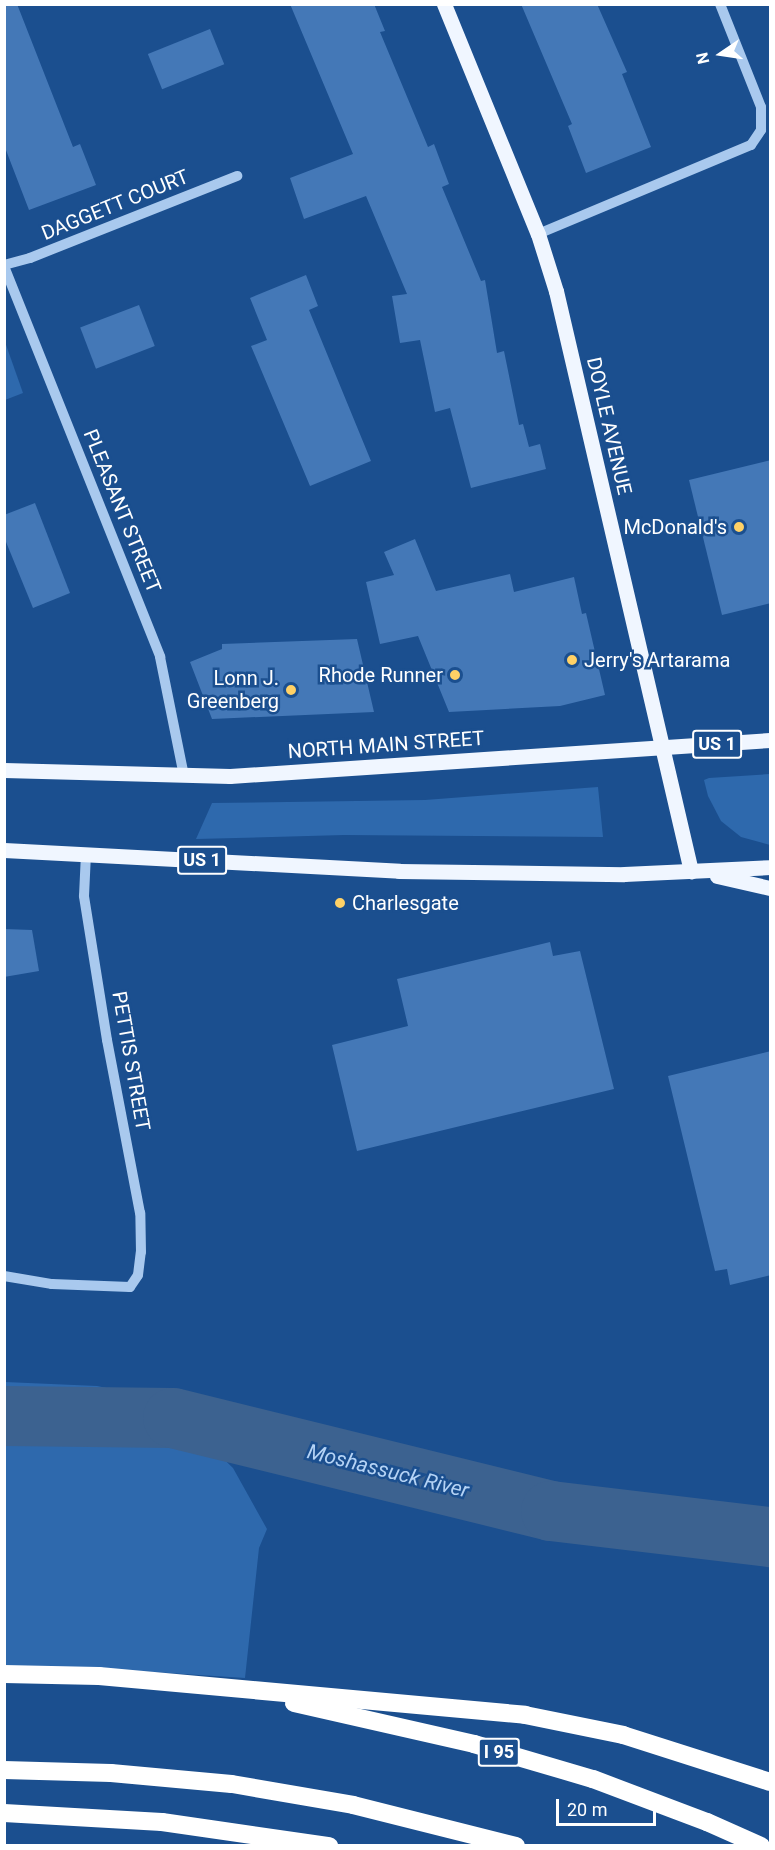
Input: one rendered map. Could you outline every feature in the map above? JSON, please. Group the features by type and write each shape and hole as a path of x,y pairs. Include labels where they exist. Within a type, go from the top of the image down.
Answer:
{"highway":[{"name":"I 95","path":"4,1674 99,1676 228,1688 474,1744 582,1776 707,1822 761,1845"},
{"path":"228,1688 525,1715 623,1735 771,1782"},
{"path":"4,1770 111,1773 256,1788 414,1818 516,1845"},
{"path":"4,1813 162,1822 329,1845"}],"main road":[{"name":"DOYLE AVENUE","path":"444,4 538,234 556,291 691,871"},
{"name":"NORTH MAIN STREET","path":"4,770 230,776 771,741"},
{"name":"US 1","path":"4,850 399,871 608,874 771,867"},
{"path":"691,871 771,888"}],"street":[{"path":"538,234 751,145 761,130 761,107 720,4"},
{"name":"DAGGETT COURT","path":"4,265 30,258 237,176"},
{"name":"PLEASANT STREET","path":"4,265 160,657 184,776"},
{"name":"PETTIS STREET","path":"4,1276 51,1284 130,1287 138,1275 141,1252 140,1213 107,1040 84,896 86,854"}],"shaded area":[{"path":"5,342 23,393 4,400"},
{"path":"770,774 770,845 741,837 721,821 708,796 704,780"},
{"path":"598,787 603,837 344,835 196,839 212,803 425,800"},
{"path":"5,1382 97,1386 161,1399 233,1468 267,1529 259,1548 245,1678 76,1667 5,1667"}],"building":[{"path":"4,4 17,4 73,147 80,144 96,185 29,210 4,145"},
{"path":"290,4 374,4 385,31 380,32 428,147 434,144 449,184 442,187 481,281 485,280 497,353 504,351 519,425 523,424 529,447 540,444 546,469 471,488 450,408 435,412 420,340 400,343 392,296 407,294 366,196 304,219 290,178 353,154"},
{"path":"521,4 597,4 627,72 622,74 651,147 586,173 568,126 572,124"},
{"path":"210,29 224,64 162,89 148,54"},
{"path":"306,275 318,306 309,310 371,461 310,486 251,346 267,340 250,298"},
{"path":"139,305 155,346 96,369 80,328"},
{"name":"McDonald's","path":"771,460 771,603 722,615 689,480"},
{"path":"35,503 70,593 33,608 4,537 4,515"},
{"path":"415,539 436,591 510,574 514,592 574,577 582,614 586,613 605,695 560,706 449,712 418,636 380,644 366,582 394,575 384,552"},
{"path":"357,639 374,712 212,719 190,662 222,649 222,644"},
{"path":"4,929 32,930 39,971 4,977"},
{"path":"550,942 553,956 580,951 614,1089 357,1151 332,1045 408,1026 397,979"},
{"path":"771,1051 771,1275 730,1285 727,1269 715,1271 668,1076"}],"waterway":[{"name":"Moshassuck River","path":"4,1416 173,1418 551,1511 770,1537"}],"place":[{"name":"McDonald's","path":"739,527"},
{"name":"Jerry's Artarama","path":"572,660"},
{"name":"Rhode Runner","path":"455,675"},
{"name":"Lonn J. Greenberg","path":"291,690"},
{"name":"Charlesgate","path":"340,903"}]}
